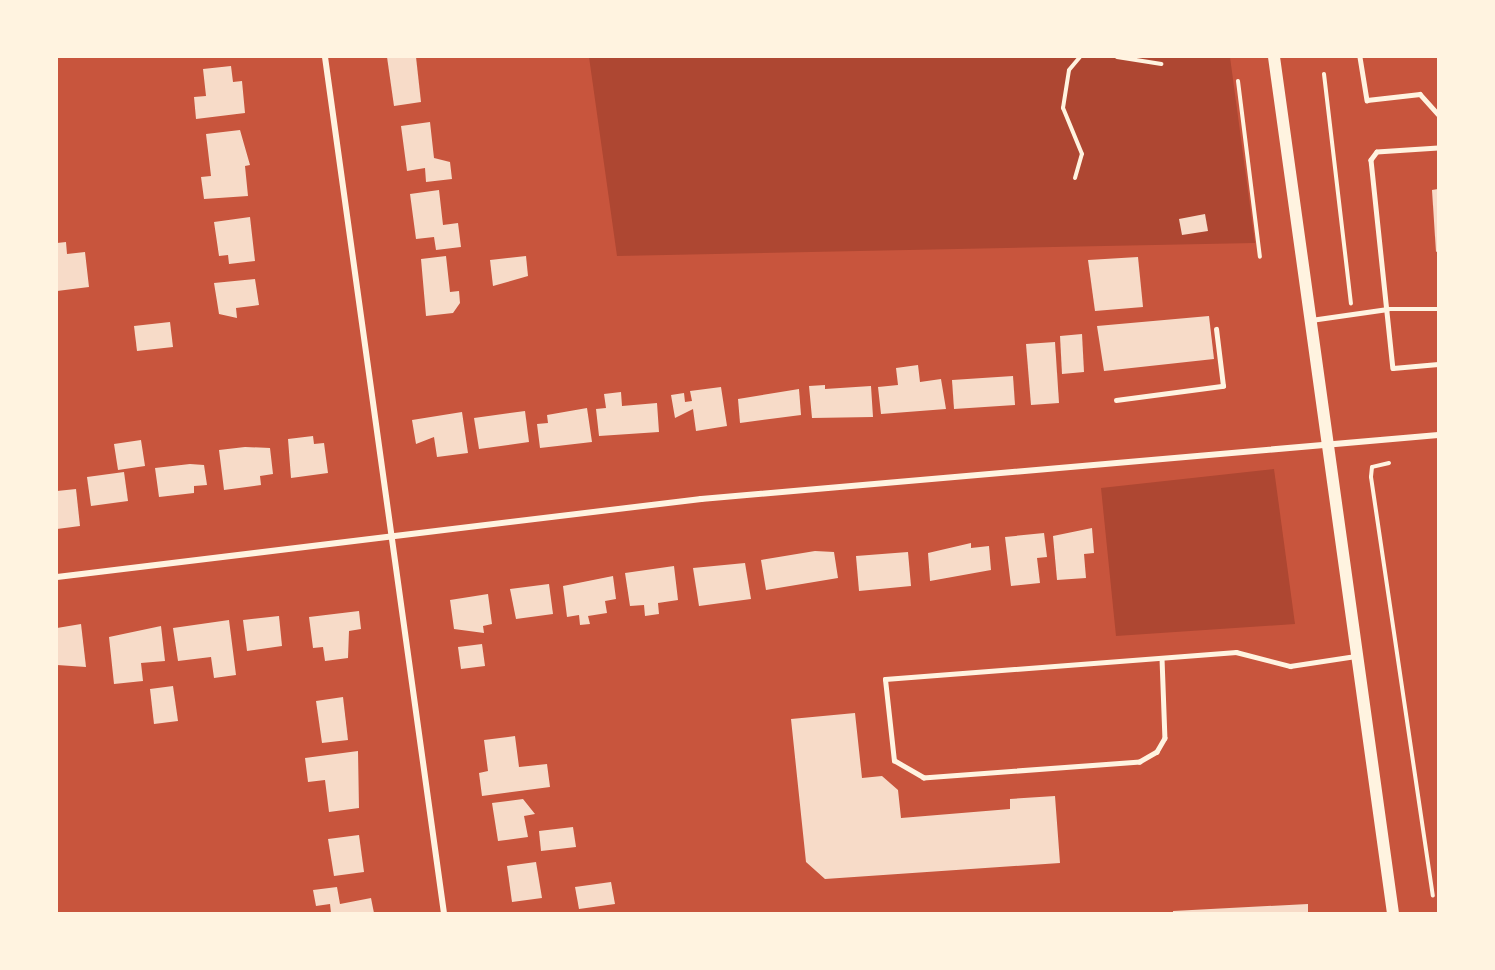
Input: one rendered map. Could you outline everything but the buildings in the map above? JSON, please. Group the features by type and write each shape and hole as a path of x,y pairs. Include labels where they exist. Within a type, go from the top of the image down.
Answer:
{"main road":[{"path":"1274,57 1393,913"}],"street":[{"path":"325,57 444,913"},
{"path":"57,577 391,534 700,499 1328,442 1438,435"}],"lane":[{"path":"1360,57 1367,100 1420,94 1438,114"},
{"path":"1438,148 1377,152 1371,160 1393,368 1438,364"},
{"path":"1311,320 1387,309 1438,309"},
{"path":"1116,400 1223,386 1216,329"},
{"path":"1162,658 1165,738 1157,752 1140,762 924,778 894,761 885,679 1162,658 1254,653 1290,666 1357,656"}],"path":[{"path":"1075,178 1082,154 1063,108 1069,70 1080,57"},
{"path":"1117,57 1161,64"},
{"path":"1324,74 1352,313"},
{"path":"1238,81 1260,257"},
{"path":"1389,463 1372,466 1371,477 1433,895"}],"shaded area":[{"path":"589,57 1230,57 1255,243 617,256"},
{"path":"1274,469 1295,624 1116,636 1101,488"}]}
